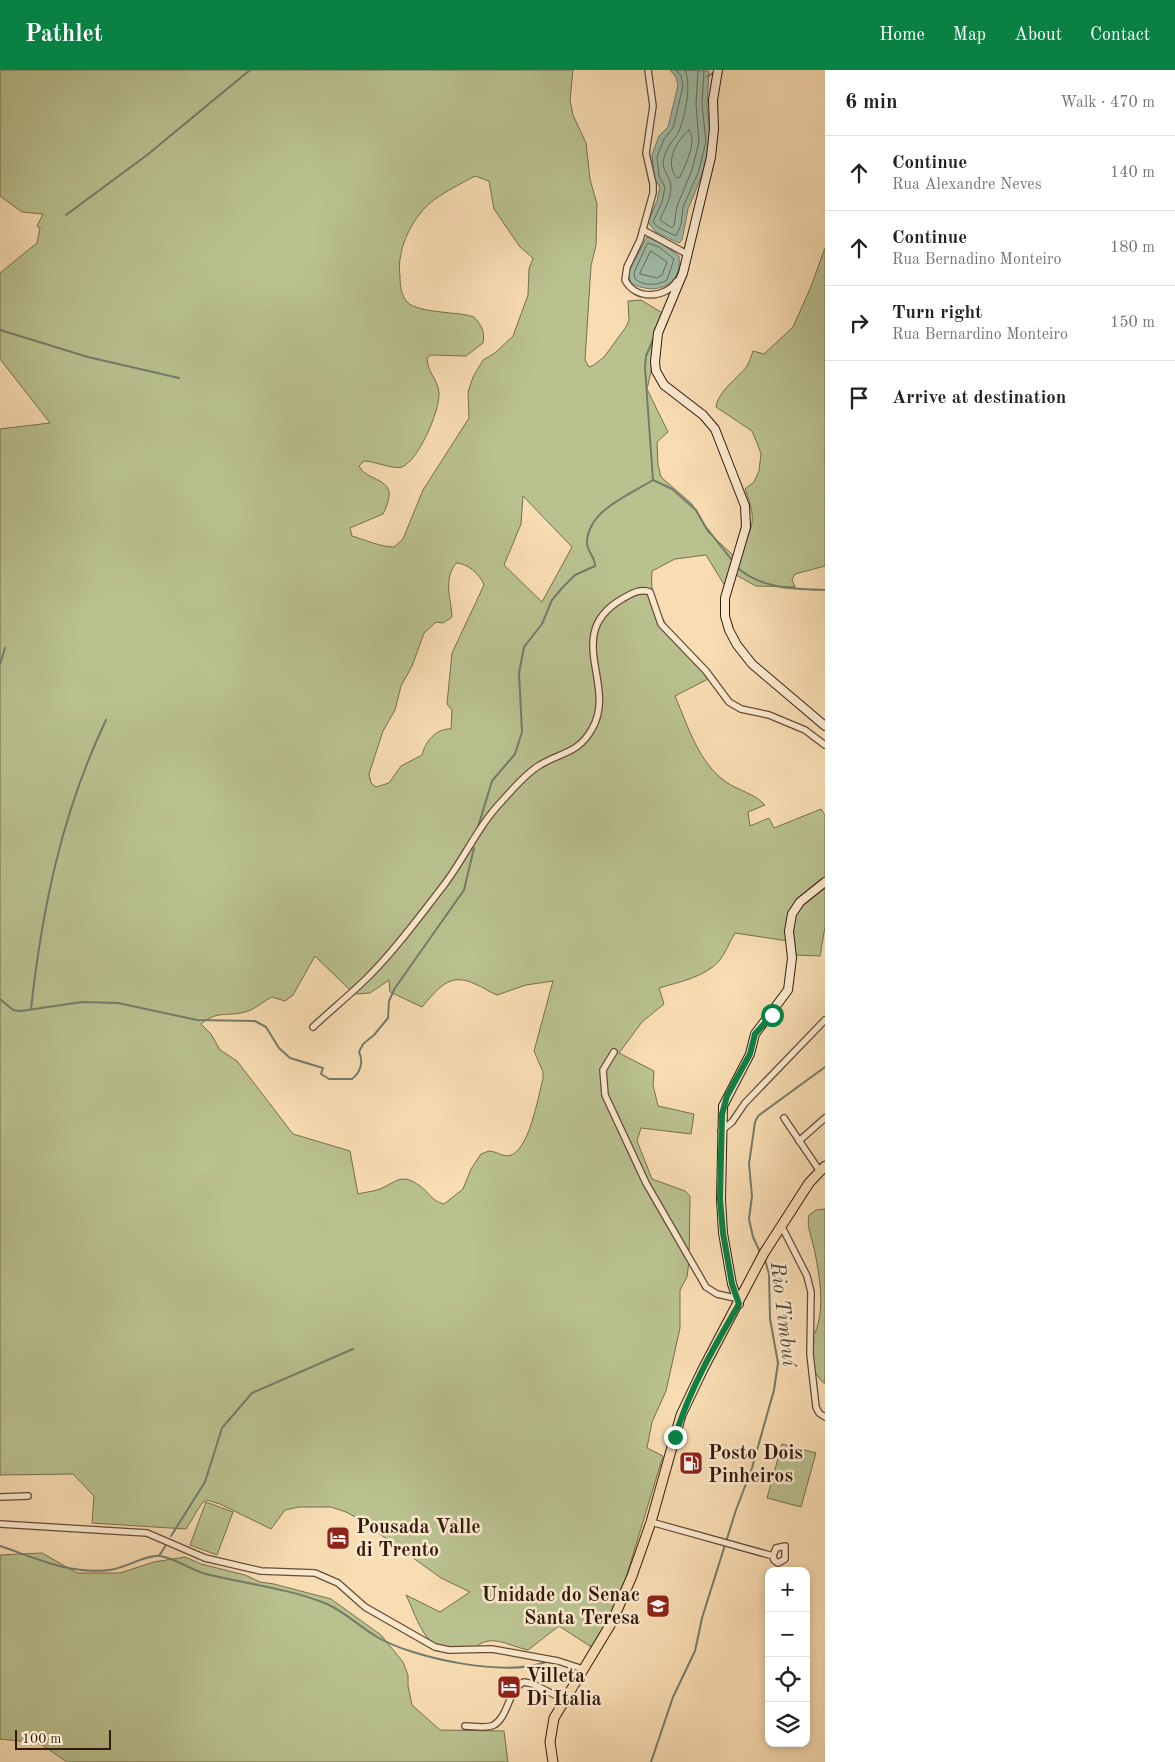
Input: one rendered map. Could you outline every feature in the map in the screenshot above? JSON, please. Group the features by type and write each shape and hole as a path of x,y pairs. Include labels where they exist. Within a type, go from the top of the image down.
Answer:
{"main road":[{"path":"553,1762 550,1742 551,1728 563,1699 612,1622 632,1576 681,1415 737,1301 764,1253 809,1183 822,1168"}],"street":[{"path":"648,70 653,106 646,153 653,188 643,230 625,274 625,280 630,287 647,294 660,294 672,288 683,273"},
{"path":"718,70 713,100 714,129 711,157 683,273 658,333 655,348 656,371 664,384 696,409 715,429 728,457 747,515 744,537 726,590 725,616 729,630 737,645 752,664 825,726"},
{"path":"643,230 687,254"},
{"path":"313,1027 369,976 387,956 444,885 487,820 504,799 539,765 570,752 587,737 596,721 598,698 592,637 599,619 606,610 624,598 636,592 650,592 664,629 706,671 733,705 774,716 806,730 825,745"},
{"path":"737,1301 723,1233 720,1199 723,1106 750,1054 755,1034 788,990 792,958 789,931 792,914 800,902 825,882"},
{"path":"721,1131 732,1122 745,1103 825,1020"},
{"path":"614,1052 603,1070 603,1085 627,1146 706,1287 717,1294 737,1301"},
{"path":"784,1118 799,1141 822,1168"},
{"path":"799,1141 825,1118"},
{"path":"782,1227 807,1276 811,1292 810,1354 817,1411 825,1417"},
{"path":"0,1497 28,1496"},
{"path":"650,1522 773,1556"},
{"path":"0,1524 147,1533 205,1558 272,1573 315,1573 338,1583 365,1607 435,1647 449,1650 492,1649 558,1661 583,1669"},
{"path":"465,1726 493,1725 502,1717 520,1684 524,1682 533,1684 563,1699"}],"green space":[{"path":"0,70 573,70 570,100 573,115 586,143 590,179 597,204 596,245 591,266 585,360 589,367 604,357 626,327 629,320 628,301 641,300 664,314 647,389 668,432 657,442 658,465 661,477 692,504 708,532 735,557 752,524 749,500 745,489 754,482 759,471 761,454 752,431 716,407 724,390 747,366 753,351 764,354 793,327 825,248 825,566 795,574 792,580 795,587 756,586 736,575 728,591 706,555 675,559 652,571 652,587 655,602 661,616 679,642 710,678 675,696 695,743 716,774 765,805 748,812 750,826 769,818 774,828 821,809 825,815 825,927 820,956 793,955 788,941 735,933 721,958 713,967 699,975 659,988 664,1004 642,1022 619,1053 654,1071 653,1085 658,1106 694,1114 691,1134 641,1128 637,1141 652,1179 685,1191 690,1196 689,1261 687,1277 680,1290 680,1328 666,1391 652,1422 647,1448 663,1456 621,1594 593,1648 559,1626 528,1650 507,1643 493,1641 486,1641 474,1649 450,1651 441,1649 427,1638 417,1621 406,1595 440,1612 470,1592 441,1578 359,1519 331,1507 299,1507 285,1510 271,1529 220,1504 207,1500 202,1503 186,1529 92,1523 94,1496 73,1474 0,1475 0,429 50,423 0,359 0,273 37,243 40,228 37,226 43,214 22,212 0,196","holes":["475,176 489,181 494,209 520,247 533,258 529,269 528,295 513,336 495,353 483,360 473,377 468,392 469,418 423,490 403,539 394,547 378,545 352,536 350,528 383,514 388,502 389,493 387,487 364,472 359,466 364,461 398,468 409,463 427,434 438,401 437,384 427,363 427,358 431,355 466,356 483,343 482,329 474,317 421,309 407,302 402,293 399,266 408,233 413,223 427,206","523,496 572,547 542,602 504,565 521,524","456,563 469,567 476,573 484,585 452,653 447,704 452,710 451,729 436,733 426,745 422,755 401,766 389,783 376,787 371,783 369,774 383,731 395,710 401,686 412,666 424,633 436,622 443,623 452,617 449,589 452,569","315,956 354,994 370,993 389,980 390,992 422,1007 444,984 451,981 466,981 497,995 526,985 553,981 534,1051 543,1072 543,1079 531,1124 521,1146 515,1153 507,1156 489,1151 481,1154 471,1169 463,1189 444,1204 433,1199 424,1189 407,1179 398,1180 377,1190 358,1194 350,1151 293,1134 237,1061 220,1050 211,1034 201,1024 217,1015 249,1011 272,997 285,1001 293,995"]},
{"path":"825,1209 825,1384 816,1374 810,1349 809,1335 815,1333 818,1324 821,1293 808,1220 809,1215 816,1210"},
{"path":"782,1444 816,1453 801,1507 767,1498"},
{"path":"206,1502 233,1512 217,1555 190,1545"},
{"path":"42,1553 77,1573 120,1573 154,1562 185,1557 201,1564 245,1575 260,1582 331,1599 381,1635 403,1662 408,1675 412,1705 440,1730 504,1731 508,1762 67,1762 39,1743 0,1739 0,1555"}],"water":[{"path":"670,70 709,71 707,105 711,142 702,175 688,209 682,240 679,243 656,232 648,222 657,201 660,187 654,178 652,155 659,136 668,127 678,85 676,77"},
{"path":"647,237 661,243 679,256 679,267 676,275 672,282 665,286 649,289 631,283 628,273"}],"waterway":[{"path":"66,215 147,155 250,70"},
{"path":"707,77 713,73"},
{"path":"0,330 88,357 179,378"},
{"path":"653,480 645,368 646,356 655,335"},
{"path":"653,480 672,489 696,510 705,526 731,559"},
{"path":"478,827 492,781 515,754 522,732 519,673 524,647 542,624 552,600 562,588 575,575 595,566 587,545 589,530 595,520 612,504 653,480"},
{"path":"739,569 758,581 780,587 825,590"},
{"path":"0,664 5,648"},
{"path":"31,1009 41,935 56,862 77,790 106,720"},
{"path":"0,999 13,1010 21,1011 82,1002 118,1003 197,1020 255,1021 266,1027 279,1048 290,1058 323,1068 321,1074 329,1079 352,1079 360,1067 359,1052 363,1044 374,1035 388,1018 389,1001 395,988 464,890 474,848"},
{"name":"Rio Timbuí","path":"760,1252 753,1237 749,1219 752,1196 749,1164 755,1122 758,1116 825,1067"},
{"name":"Rio Timbuí","path":"651,1762 673,1697 695,1651 702,1618 736,1510 752,1468 774,1390 778,1363 770,1319 769,1274 765,1260"},
{"path":"171,1536 205,1482 222,1428 252,1393 353,1349"},
{"path":"159,1556 166,1545"},
{"path":"0,1546 67,1568 95,1571 115,1569 149,1557 166,1557 206,1574 282,1590 327,1604 377,1637 394,1645 437,1659 508,1668 546,1662"}],"place":[{"name":"Posto Dois Pinheiros","path":"691,1463"},
{"name":"Pousada Valle di Trento","path":"338,1538"},
{"name":"Unidade do Senac Santa Teresa","path":"658,1606"},
{"name":"Villeta Di Italia","path":"509,1687"}],"route":[{"path":"675,1437 681,1415 703,1369 739,1304 735,1298 723,1233 720,1199 722,1114 727,1096 750,1054 755,1034 772,1015"}]}
